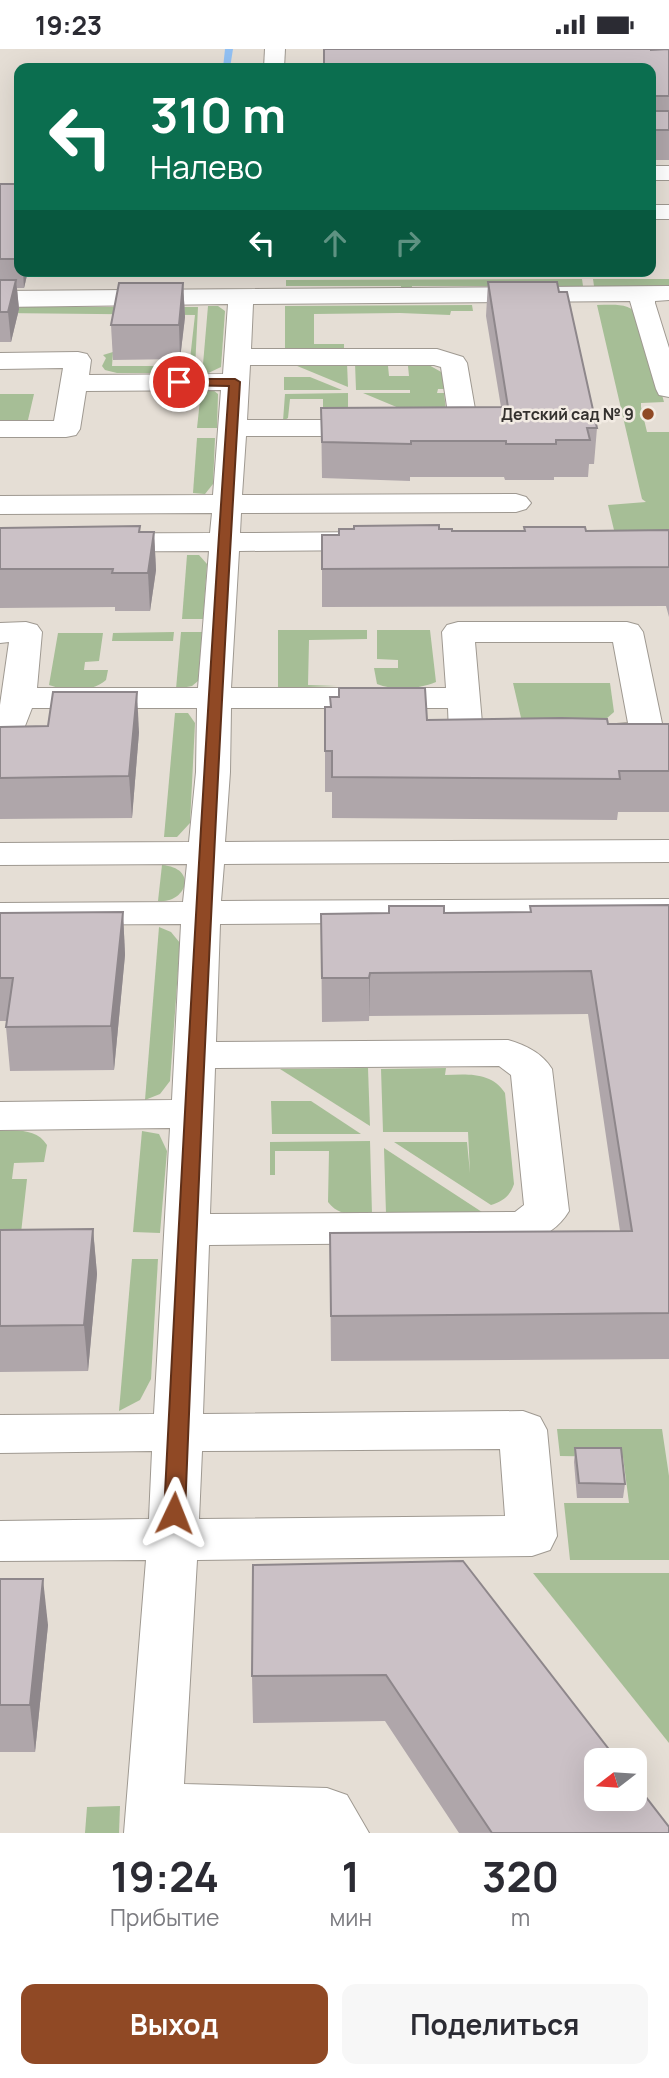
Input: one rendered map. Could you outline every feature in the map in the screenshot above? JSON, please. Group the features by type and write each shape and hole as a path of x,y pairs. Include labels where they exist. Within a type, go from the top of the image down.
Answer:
{"street":[{"path":"38,299 44,277"},
{"path":"94,298 99,277"},
{"path":"149,298 152,277"},
{"path":"228,289 236,370 214,698 213,772 201,912 173,1540 154,1821 331,1826"},
{"path":"0,299 149,298 228,289 669,293"},
{"path":"643,293 642,303 662,336 669,389"},
{"path":"74,383 437,357 454,363 462,415 457,419 426,428 231,428"},
{"path":"0,361 78,360 66,429 0,429"},
{"path":"0,543 227,523 516,503"},
{"path":"0,505 227,523 402,541"},
{"path":"0,633 26,632 19,698 6,737 0,737"},
{"path":"536,733 467,733 458,632 626,632 647,733 577,733"},
{"path":"19,698 464,698"},
{"path":"0,854 669,851"},
{"path":"0,914 669,910"},
{"path":"186,1230 525,1227 547,1210 531,1069 508,1053 196,1055"},
{"path":"0,1117 192,1114"},
{"path":"0,1434 523,1430 532,1537 0,1541"}],"green space":[{"path":"582,279 583,286 412,286 412,290 401,290 401,286 286,286 286,280"},
{"path":"593,279 669,279 669,286 594,286"},
{"path":"472,305 473,311 451,311 450,315 314,314 314,344 344,344 344,348 285,348 285,306"},
{"name":"Детский сад № 9","path":"597,305 627,307 641,318 664,402 641,403 647,432 669,432 669,533 624,534 623,530 614,530 608,505 646,502 642,499"},
{"path":"208,306 218,306 225,311 221,367 202,376"},
{"path":"0,307 198,307 195,369 187,373 117,373 105,370 102,366 106,358 103,355 113,352 112,366 186,366 187,360 190,359 195,315 0,313"},
{"path":"290,363 347,363 348,387"},
{"path":"355,363 396,363 396,366 388,366 389,376 409,376 408,366 404,363 427,364 443,373 444,389 438,389 437,393 444,393 446,410 430,421 363,393 410,393 410,390 356,390"},
{"path":"284,377 310,377 342,390 284,390"},
{"path":"213,390 218,394 217,428 197,428 201,391"},
{"path":"348,393 348,422 323,416 323,399 290,399 288,418 283,421 285,394"},
{"path":"0,394 34,394 28,420 0,420"},
{"path":"197,438 215,438 213,484 205,494 193,493"},
{"path":"187,555 199,555 207,564 203,619 182,619"},
{"path":"278,630 367,630 367,639 309,640 308,685 337,686 278,688"},
{"path":"377,630 430,630 436,682 406,688 377,684 374,668 398,668 398,660 377,659"},
{"path":"174,632 173,641 112,641 113,633"},
{"path":"181,632 202,632 198,681 192,686 176,689"},
{"path":"58,633 103,633 99,661 85,662 84,670 108,670 106,680 79,690 49,685"},
{"path":"513,683 610,683 614,712 600,721 522,722"},
{"path":"175,713 188,713 195,723 190,823 177,837 164,837"},
{"path":"162,865 181,872 184,885 176,897 158,901"},
{"path":"159,927 171,932 180,943 170,1081 160,1094 145,1100"},
{"path":"368,1068 370,1126 280,1069"},
{"path":"446,1068 445,1075 486,1078 500,1086 505,1093 514,1184 505,1197 491,1205 394,1142 467,1142 470,1173 468,1132 383,1132 381,1069"},
{"path":"271,1101 311,1101 361,1134 272,1134"},
{"path":"0,1131 32,1133 47,1145 44,1162 14,1163 12,1179 27,1179 21,1233 0,1233"},
{"path":"142,1131 159,1134 167,1151 160,1233 133,1232"},
{"path":"370,1141 372,1214 342,1212 328,1202 329,1151 275,1151 275,1175 270,1175 270,1142"},
{"path":"384,1148 485,1214 386,1214"},
{"path":"132,1259 158,1259 151,1379 140,1400 119,1411"},
{"path":"557,1429 662,1429 669,1476 669,1560 570,1560 564,1503 629,1503 623,1457 560,1456"},
{"path":"533,1573 669,1573 669,1743"},
{"path":"120,1806 119,1833 85,1833 87,1807"}],"building":[{"path":"324,49 669,49 669,96 656,96 656,63 324,63"},
{"path":"656,111 669,111 669,130 656,130"},
{"path":"0,184 14,184 14,259 0,259"},
{"path":"0,280 16,280 8,312 0,312"},
{"path":"488,282 557,282 559,292 567,292 597,428 587,428 590,440 556,440 556,444 506,444 506,441 411,441 411,444 322,442 321,408 508,407"},
{"path":"119,283 183,283 179,325 111,325"},
{"path":"439,525 439,529 452,531 525,531 524,527 585,527 586,531 669,530 669,567 322,569 322,535 339,535 339,529 354,529 354,526"},
{"path":"140,526 139,532 154,532 148,573 112,573 113,569 0,569 0,528"},
{"path":"339,688 425,688 427,720 561,718 607,719 608,724 669,724 669,771 619,771 620,779 332,777 332,751 325,751 325,707 331,707 330,697 339,697"},
{"path":"53,692 137,692 129,776 0,778 0,727 48,726"},
{"path":"669,905 669,1313 331,1316 330,1233 632,1231 591,971 370,973 369,978 322,978 321,914 389,913 389,906 444,906 444,913 531,912 530,906"},
{"path":"123,912 111,1026 6,1027 13,978 0,978 0,913"},
{"path":"93,1229 84,1325 0,1326 0,1230"},
{"path":"575,1448 621,1448 625,1484 579,1483"},
{"path":"463,1561 608,1748 584,1748 584,1811 648,1811 648,1800 669,1827 669,1833 492,1833 386,1675 252,1676 253,1565"},
{"path":"0,1579 43,1579 30,1705 0,1705"}],"waterway":[{"path":"228,63 229,49"}],"place":[{"name":"Детский сад № 9","path":"648,414"}],"route":[{"path":"174,1513 201,912 213,772 214,698 235,382 179,382"}]}
